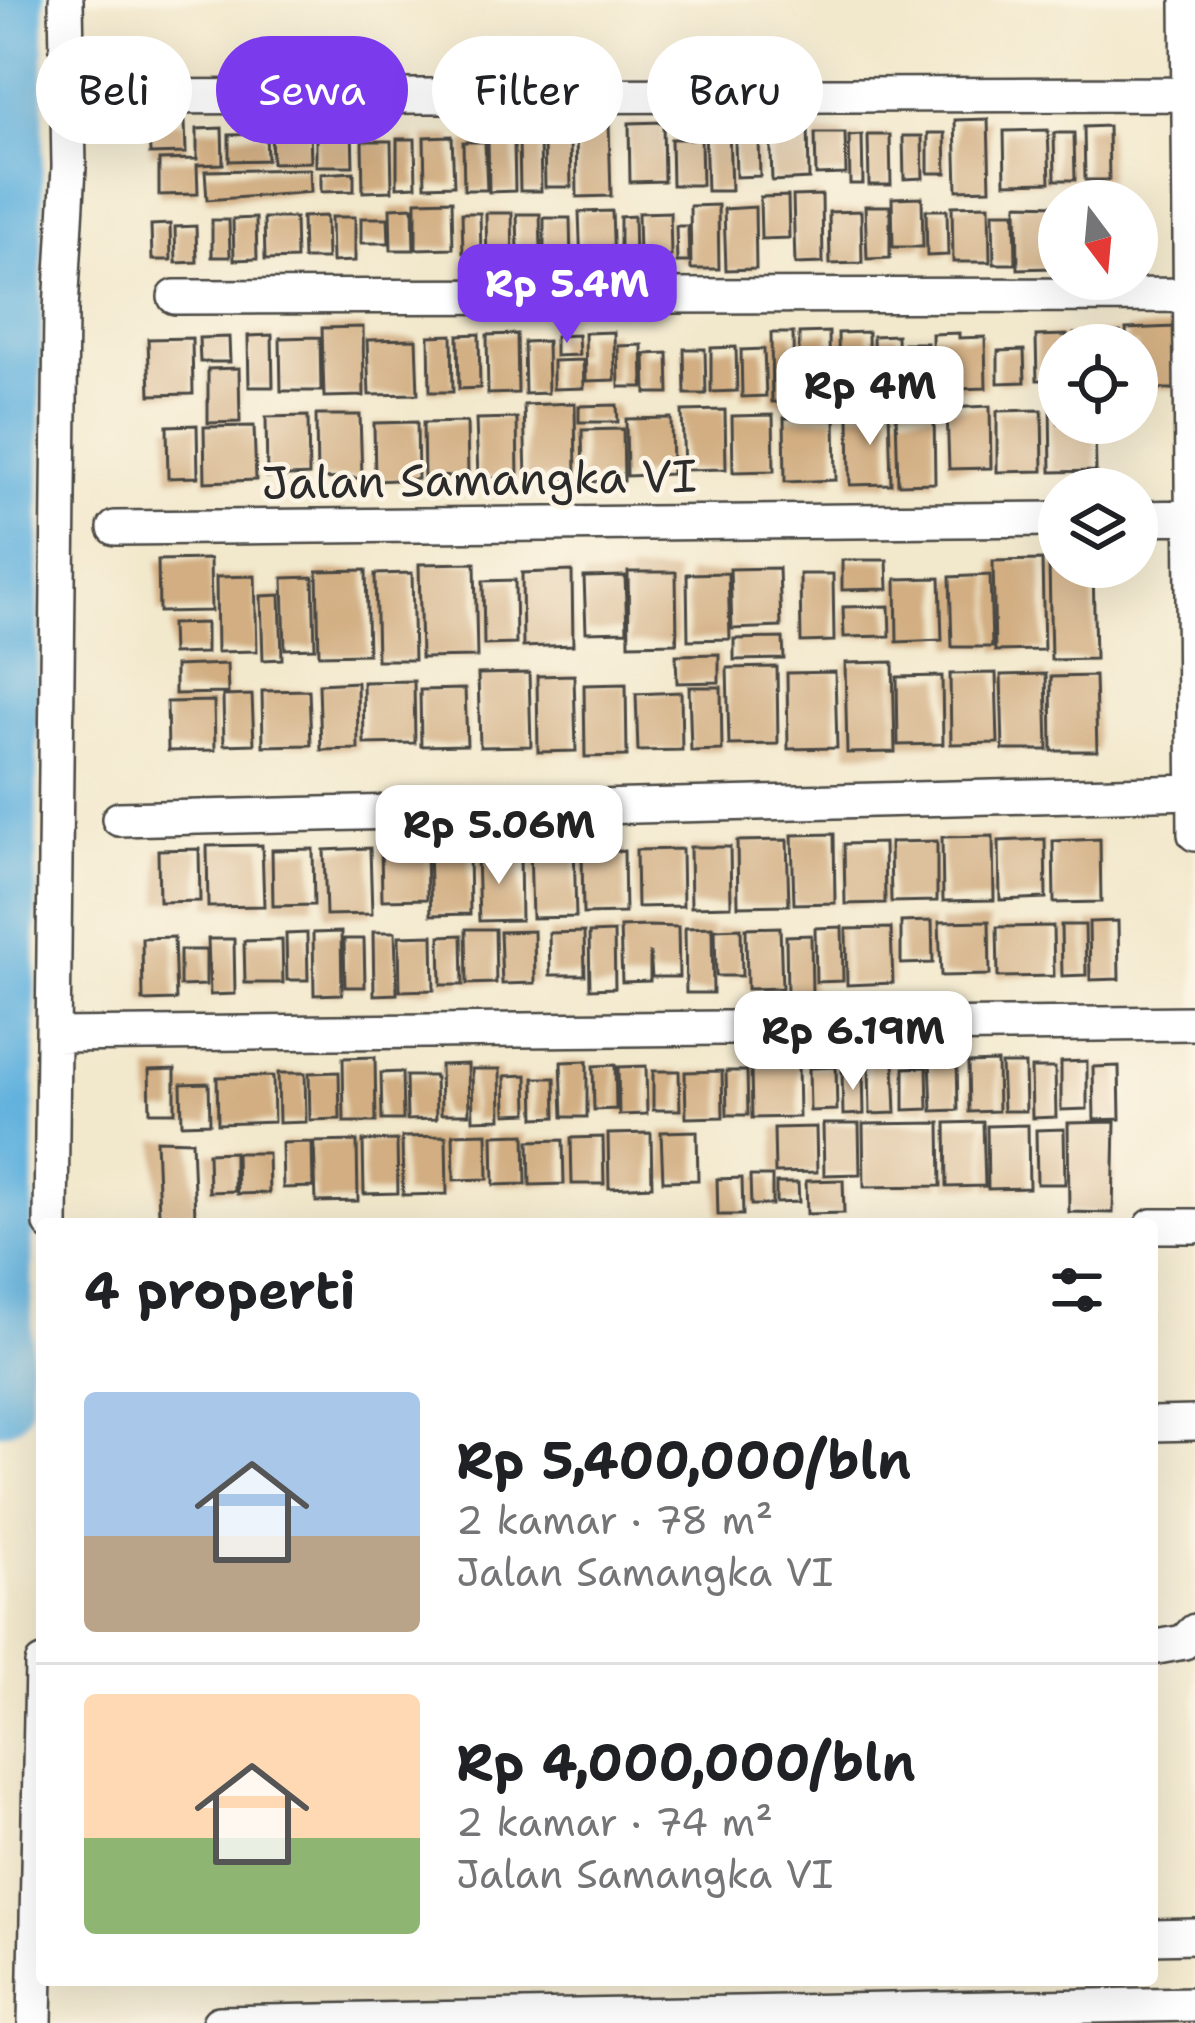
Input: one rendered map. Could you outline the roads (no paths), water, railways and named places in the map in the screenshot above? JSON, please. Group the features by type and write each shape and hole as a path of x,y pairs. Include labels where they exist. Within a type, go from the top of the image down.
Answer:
{"street":[{"path":"66,0 67,36"},
{"path":"1188,0 1195,834"},
{"path":"192,97 1189,94"},
{"path":"51,1218 67,144"},
{"path":"175,297 1191,296"},
{"path":"1158,518 1194,518"},
{"name":"Jalan Samangka VI","path":"116,528 1038,519"},
{"path":"119,819 1195,792"},
{"path":"54,1035 1195,1023"},
{"path":"1158,1226 1195,1226"},
{"path":"1158,1424 1195,1423"},
{"path":"1158,1647 1184,1642 1195,1631"},
{"path":"1158,1936 1195,1936"},
{"path":"35,2023 36,1986"},
{"path":"219,2023 778,2018 1195,2004"}],"waterway":[{"path":"0,1402 13,0"}]}
